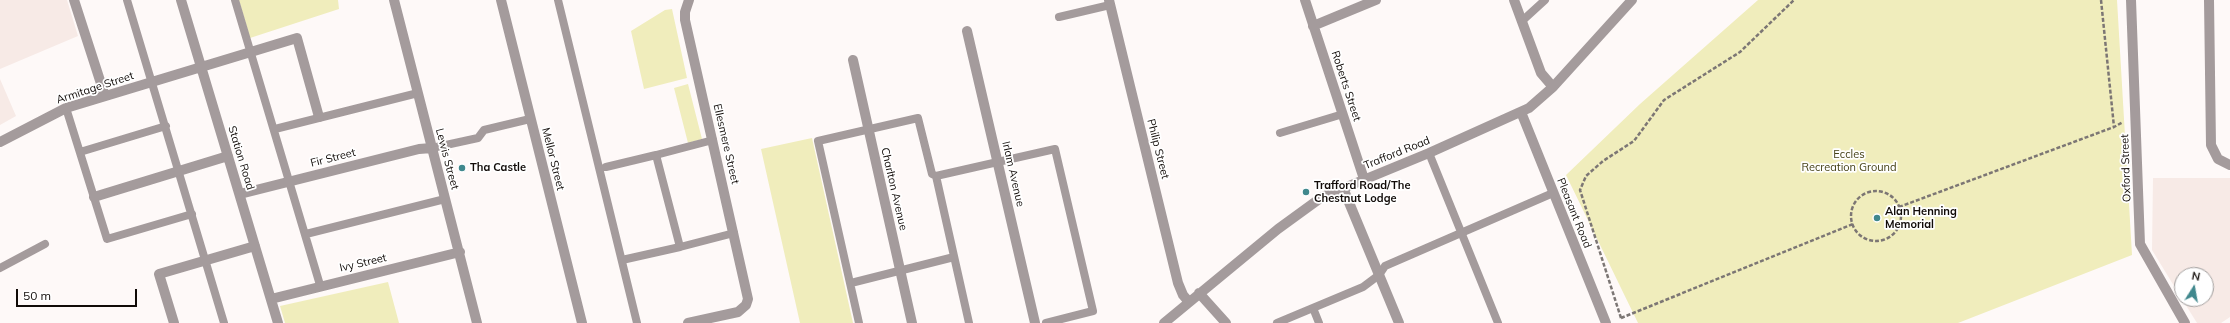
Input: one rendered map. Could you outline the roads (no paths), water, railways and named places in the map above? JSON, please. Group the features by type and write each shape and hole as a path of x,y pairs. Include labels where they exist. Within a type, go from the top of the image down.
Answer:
{"street":[{"path":"74,0 105,96"},
{"name":"Station Road","path":"181,0 278,323"},
{"name":"Lewis Street","path":"394,0 445,200 460,252 477,323"},
{"name":"Mellor Street","path":"501,0 582,323"},
{"name":"Ellesmere Street","path":"688,0 685,12 686,20 748,293 746,305 738,312 688,323"},
{"name":"Roberts Street","path":"1305,0 1364,179"},
{"path":"1313,26 1376,0"},
{"path":"1514,0 1541,73 1553,87"},
{"name":"Trafford Road","path":"1164,323 1302,210 1322,197 1429,153 1521,112 1543,97 1632,0"},
{"name":"Oxford Street","path":"2131,0 2140,244 2185,323"},
{"path":"2209,0 2211,145 2218,159 2230,165"},
{"name":"Philip Street","path":"1110,3 1178,283 1183,295 1189,302"},
{"name":"Irlam Avenue","path":"967,31 1035,323"},
{"name":"Armitage Street","path":"0,142 66,108 297,38 319,117"},
{"name":"Charlton Avenue","path":"853,60 912,323"},
{"name":"Pleasant Road","path":"1521,112 1553,193 1610,322"},
{"name":"Fir Street","path":"240,194 419,149 432,148"},
{"path":"94,197 228,156"},
{"path":"1343,188 1398,323"},
{"path":"174,323 159,274 256,246"},
{"name":"Ivy Street","path":"271,299 460,252"},
{"path":"1199,294 1226,323"}],"lane":[{"path":"128,0 224,323"},
{"path":"235,0 275,129 320,286"},
{"path":"558,0 637,323"},
{"path":"1522,21 1545,0"},
{"path":"1058,17 1110,3"},
{"path":"275,129 418,93"},
{"path":"66,108 107,239 192,214"},
{"path":"1280,133 1342,114"},
{"path":"432,148 478,138 484,130 530,118"},
{"path":"859,323 818,141 918,118 932,174 936,176 969,323"},
{"path":"80,152 166,126"},
{"path":"606,167 713,140"},
{"path":"936,176 1055,149 1093,311 1046,323"},
{"path":"1429,153 1498,323"},
{"path":"656,155 680,247"},
{"path":"1277,323 1363,287 1379,275 1385,266 1462,234 1553,193"},
{"path":"306,234 445,200"},
{"path":"622,260 734,234"},
{"path":"0,268 45,244"},
{"path":"851,283 954,257"},
{"path":"1313,308 1319,323"}],"place":[{"name":"Tha Castle","path":"462,168"},
{"name":"Trafford Road/The Chestnut Lodge","path":"1306,192"},
{"name":"Alan Henning Memorial","path":"1877,218"}],"park label":[{"name":"Eccles Recreation Ground","path":"1849,161"}]}
